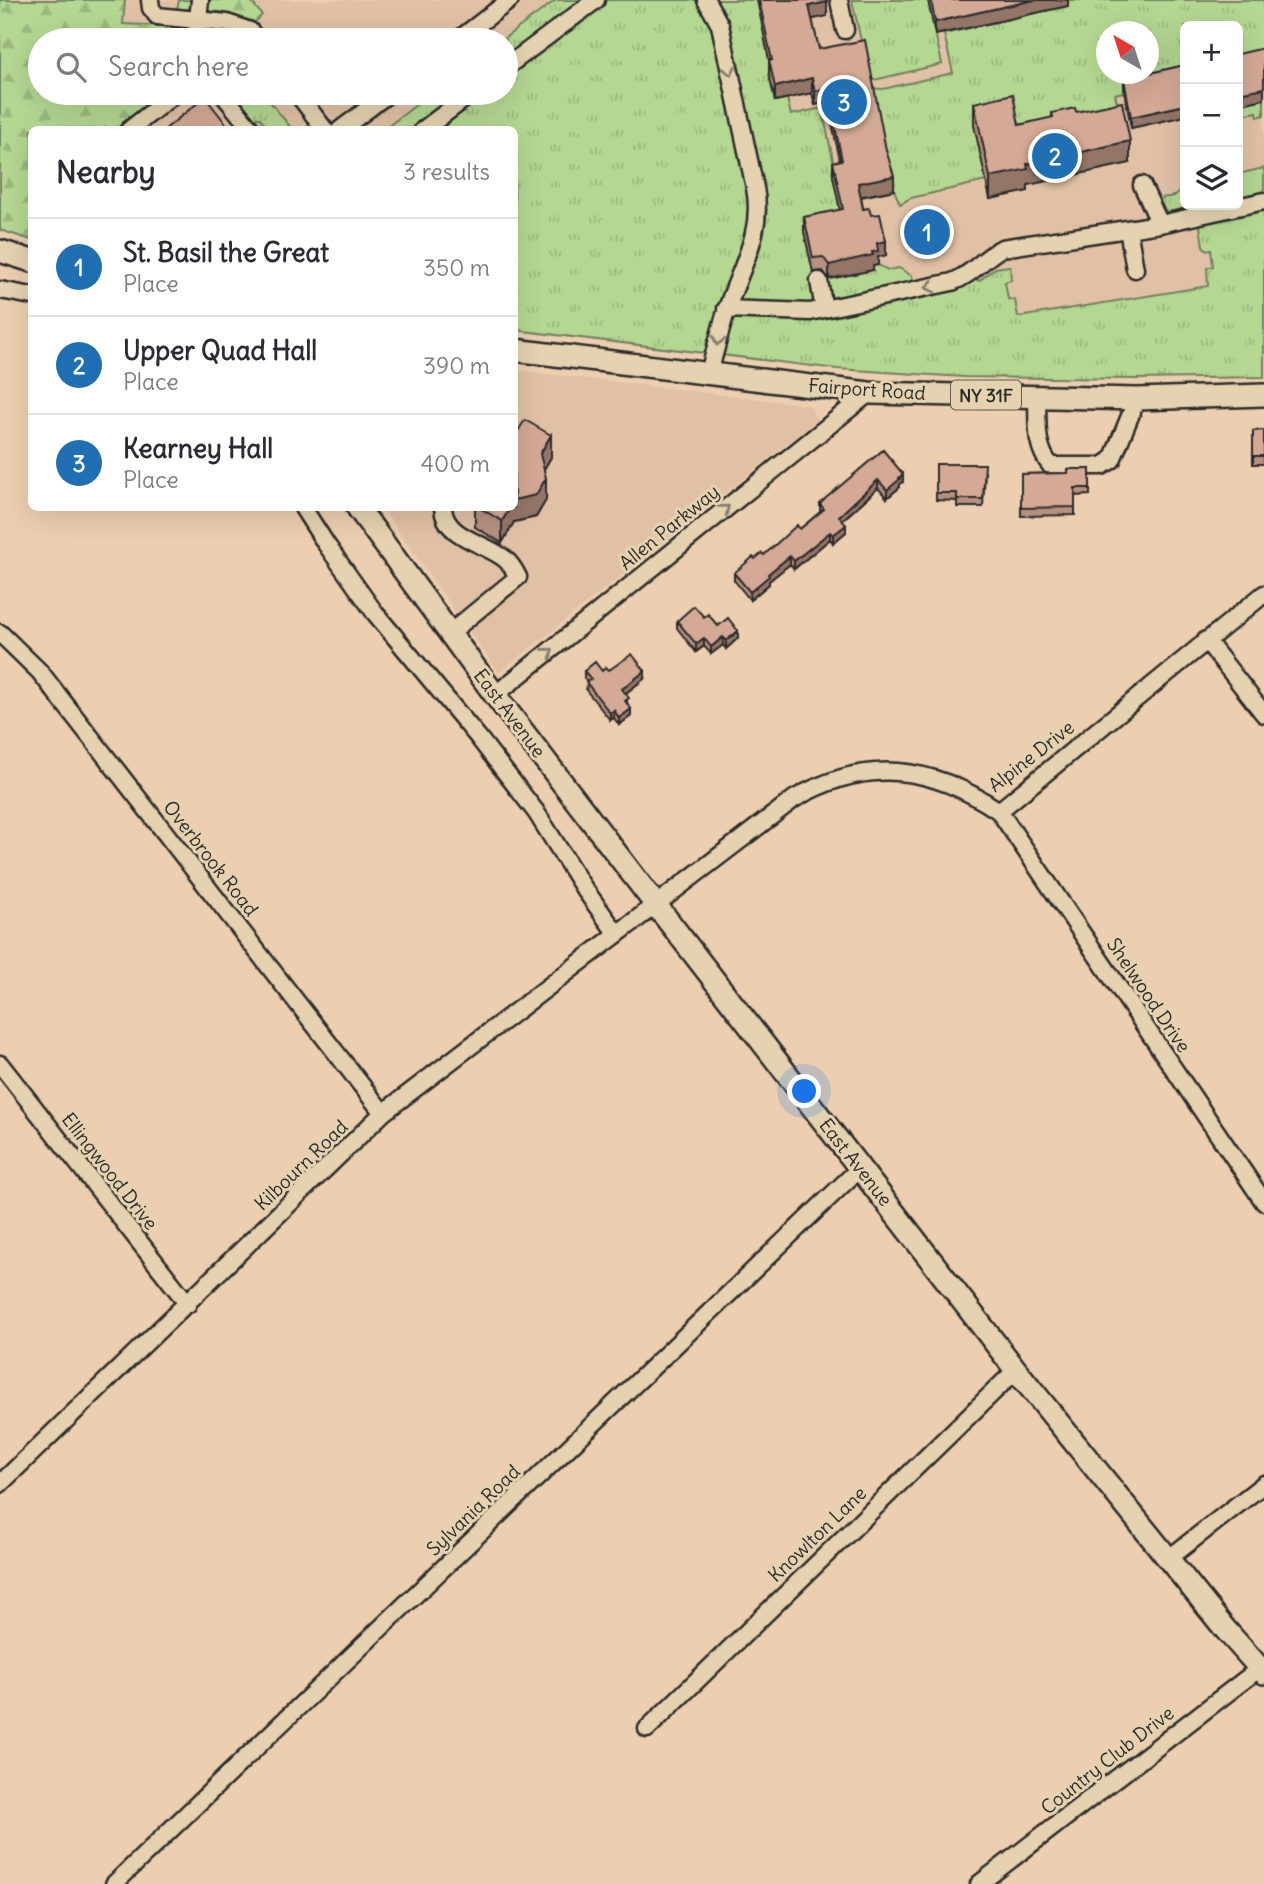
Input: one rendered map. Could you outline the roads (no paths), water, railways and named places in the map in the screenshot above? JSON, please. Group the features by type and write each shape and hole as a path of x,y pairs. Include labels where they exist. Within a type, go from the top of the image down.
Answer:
{"main road":[{"path":"0,251 28,260"},
{"name":"Fairport Road","path":"518,349 869,393 1136,399 1264,395"},
{"name":"East Avenue","path":"360,511 495,695 1016,1370 1262,1671"}],"street":[{"path":"149,0 157,16 227,23 245,28"},
{"path":"197,28 200,0"},
{"path":"474,28 510,0"},
{"path":"518,58 596,0"},
{"path":"839,0 845,30"},
{"path":"709,373 726,309 757,230 758,213 720,26 712,2"},
{"path":"135,126 161,105"},
{"path":"232,105 249,126"},
{"path":"306,105 322,126"},
{"path":"346,126 373,105"},
{"path":"428,126 456,105"},
{"path":"1142,185 1160,224"},
{"path":"726,309 792,313 824,309 952,282 965,277 988,256 1002,248 1160,224 1264,201"},
{"path":"1128,229 1135,269"},
{"path":"819,281 824,309"},
{"path":"0,290 28,295"},
{"name":"Allen Parkway","path":"495,695 869,393"},
{"path":"1037,396 1038,440 1042,456 1051,466 1102,466 1112,460 1136,399"},
{"path":"305,511 375,613 536,812 583,887 617,934"},
{"path":"443,511 444,518 451,528 505,558 518,577 450,633"},
{"name":"Alpine Drive","path":"656,905 794,799 841,776 879,771 934,778 977,796 999,811 1264,594"},
{"name":"Overbrook Road","path":"0,632 40,672 383,1113"},
{"path":"1206,640 1264,714"},
{"name":"Shelwood Drive","path":"999,811 1264,1202"},
{"name":"Kilbourn Road","path":"0,1485 383,1113 656,905"},
{"name":"Ellingwood Drive","path":"0,1064 188,1304"},
{"name":"Sylvania Road","path":"114,1884 860,1167"},
{"name":"Knowlton Lane","path":"648,1729 1016,1370"},
{"path":"1168,1559 1264,1484"},
{"name":"Country Club Drive","path":"979,1884 1262,1671"}],"place":[{"name":"Kearney Hall","path":"844,102"},
{"name":"Upper Quad Hall","path":"1055,156"},
{"name":"St. Basil the Great","path":"927,232"}]}
